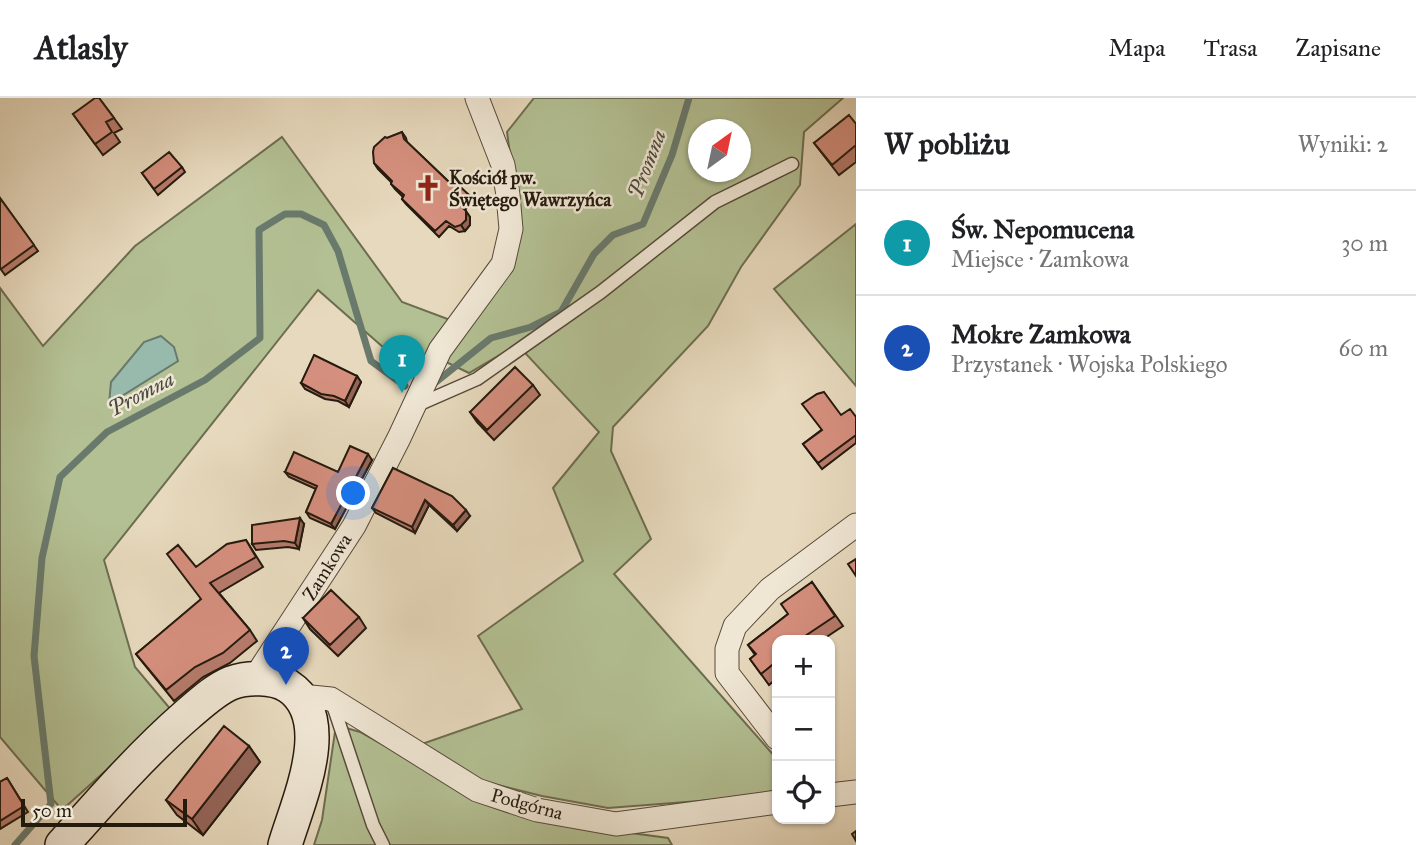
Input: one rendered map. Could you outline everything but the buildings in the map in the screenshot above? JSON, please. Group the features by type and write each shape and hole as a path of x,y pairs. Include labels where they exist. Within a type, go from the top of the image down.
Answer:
{"street":[{"name":"Zamkowa","path":"254,679 354,526 440,350 503,264 512,229 503,165 477,98"},
{"path":"772,732 727,673 727,649 735,626 770,589 856,525"},
{"path":"62,845 161,737 213,694 231,683 254,679 270,680 316,697 310,712 313,744 285,845"},
{"name":"Podgórna","path":"316,697 477,790 537,810 616,824 772,803"},
{"path":"835,794 856,792"}],"lane":[{"path":"413,407 477,379 601,292 715,202 792,164"},
{"path":"316,697 383,845"}],"green space":[{"path":"534,98 843,98 804,132 800,185 741,267 708,326 613,427 611,451 651,539 614,574 772,753 772,795 608,808 477,780 419,745 522,709 478,636 583,561 553,488 599,432 526,354 527,339 469,373 446,362 462,332 509,269 514,183 507,132"},
{"path":"282,137 402,302 453,321 417,377 318,290 104,560 135,667 172,711 62,810 0,737 0,288 43,346 135,246"},
{"path":"856,224 856,386 774,289"},
{"path":"336,725 360,732 478,798 572,825 668,838 672,845 314,845 322,820"}],"shaded area":[{"path":"161,336 174,347 178,361 109,404 111,382 144,342"}],"waterway":[{"name":"Promna","path":"436,382 491,338 531,327 561,312 594,254 613,235 643,224 672,155 689,98"},
{"name":"Promna","path":"15,845 51,804 34,656 42,558 60,477 107,432 205,380 260,338 259,230 285,214 301,214 324,225 338,251 371,361 405,386"}],"place":[{"name":"Kościół pw. Świętego Wawrzyńca","path":"428,188"},
{"name":"Św. Nepomucena","path":"402,393"},
{"name":"Mokre Zamkowa","path":"286,685"}]}
